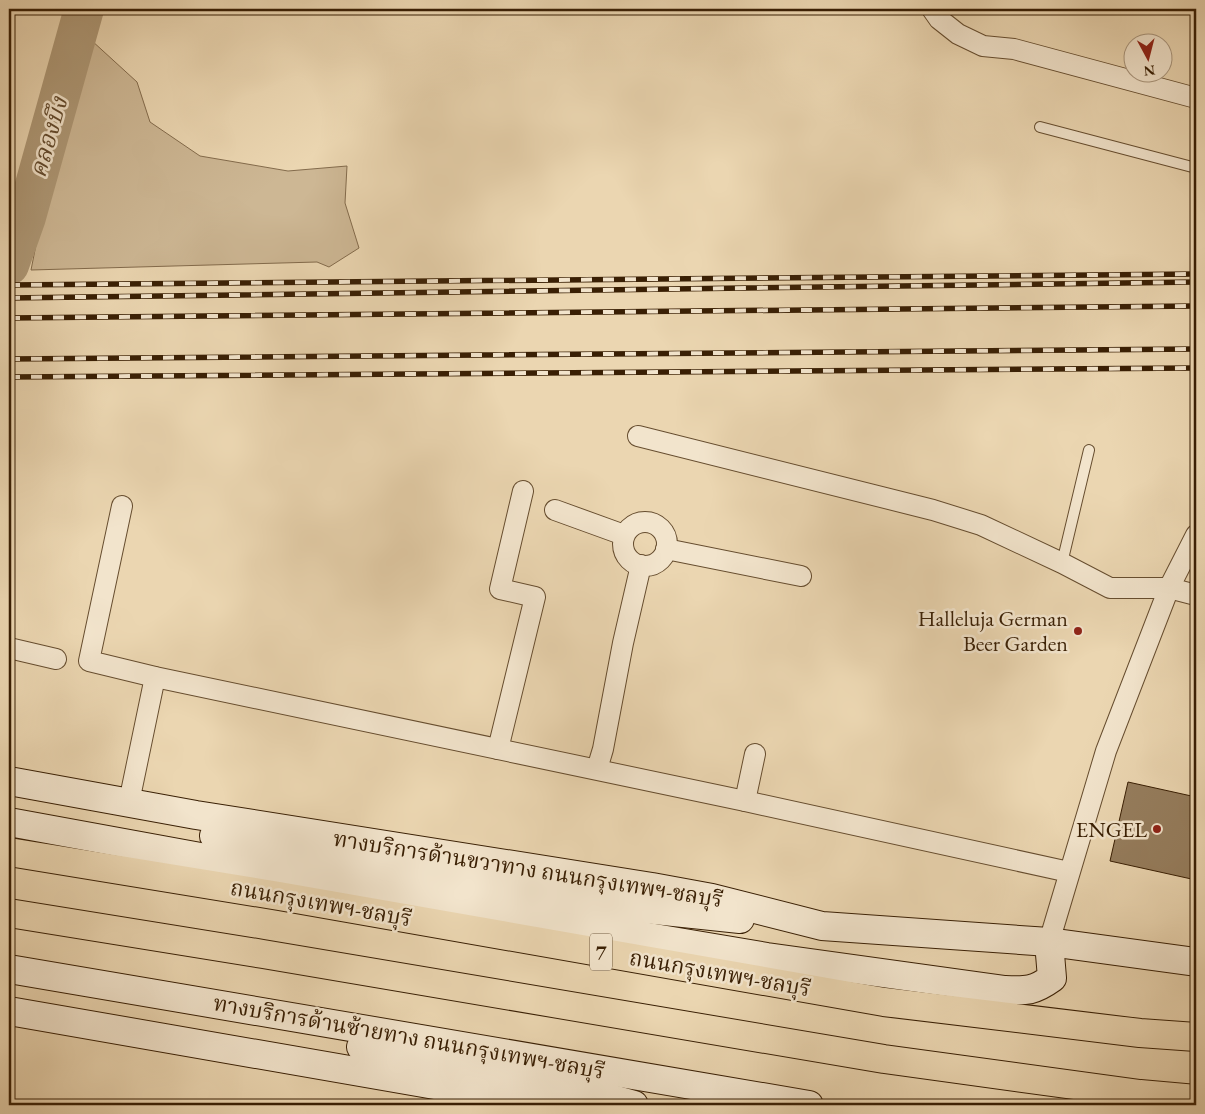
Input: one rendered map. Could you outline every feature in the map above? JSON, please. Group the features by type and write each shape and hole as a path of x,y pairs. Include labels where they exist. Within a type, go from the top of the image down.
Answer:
{"highway":[{"name":"ถนนกรุงเทพฯ-ชลบุรี","path":"9,852 289,898 884,1002 1140,1033 1196,1037"},
{"path":"9,913 884,1059 1196,1099"}],"main road":[{"name":"ทางบริการด้านขวาทาง ถนนกรุงเทพฯ-ชลบุรี","path":"9,781 205,816 652,887 712,898 822,926 1049,942 1196,962"},
{"path":"9,799 589,903 822,926"},
{"name":"ทางบริการด้านขวาทาง ถนนกรุงเทพฯ-ชลบุรี","path":"9,822 758,956 1005,990 1028,991 1041,986 1052,978 1049,942"},
{"name":"ทางบริการด้านซ้ายทาง ถนนกรุงเทพฯ-ชลบุรี","path":"9,969 795,1104"},
{"path":"9,980 577,1089 634,1105"},
{"name":"ทางบริการด้านซ้ายทาง ถนนกรุงเทพฯ-ชลบุรี","path":"9,1011 504,1101 550,1105"}],"street":[{"path":"932,9 939,19 958,34 983,46 1014,49 1196,98"},
{"path":"638,436 933,510 981,525 1110,588 1169,588 1196,595"},
{"path":"498,749 535,598 500,589 523,491"},
{"path":"122,506 89,661 155,677 745,801 1069,872"},
{"path":"554,510 624,535"},
{"path":"647,522 656,525 662,531 666,539 666,549 661,558 652,564 641,566 632,562 626,555 623,545 624,535 638,523 647,522"},
{"path":"1049,942 1106,752 1169,588 1196,535"},
{"path":"666,549 800,576"},
{"path":"597,770 641,566"},
{"path":"9,648 56,658"},
{"path":"129,802 155,677"},
{"path":"745,801 754,754"}],"lane":[{"path":"1040,127 1196,168"},
{"path":"1062,563 1089,450"}],"shaded area":[{"path":"79,29 137,82 150,122 200,156 288,171 347,166 345,203 359,248 329,267 317,262 31,270"}],"building":[{"name":"ENGEL","path":"1128,782 1196,797 1196,880 1110,861"}],"waterway":[{"name":"คลองบึง","path":"9,265 26,217 84,9"}],"railway":[{"path":"9,285 1196,274"},
{"path":"9,298 1196,282"},
{"path":"9,318 1196,306"},
{"path":"9,359 1196,349"},
{"path":"9,377 1196,368"}],"place":[{"name":"Halleluja German Beer Garden","path":"1078,631"},
{"name":"ENGEL","path":"1157,829"}]}
